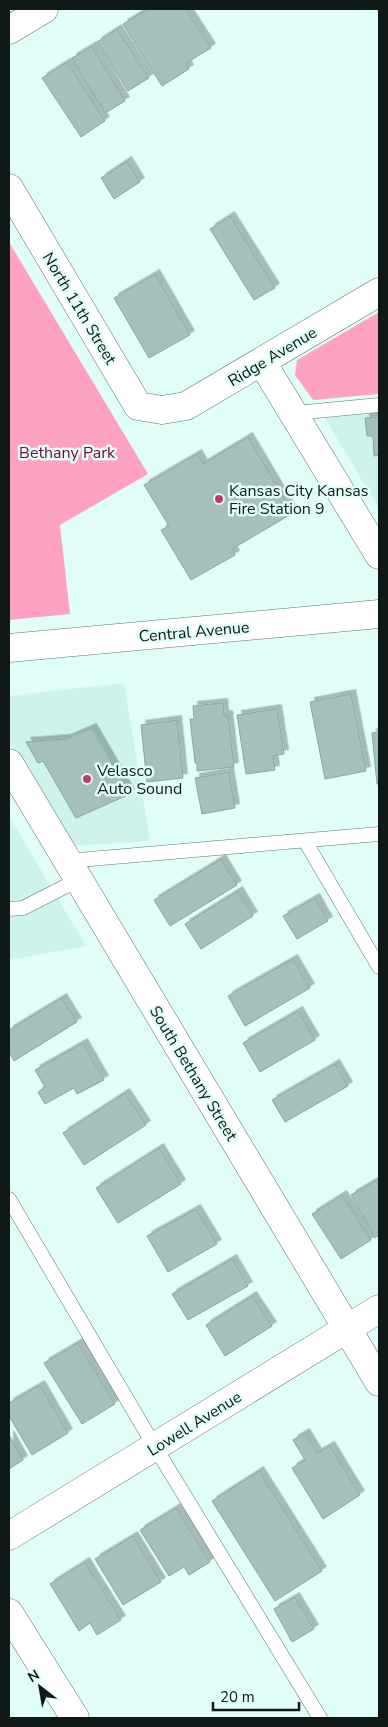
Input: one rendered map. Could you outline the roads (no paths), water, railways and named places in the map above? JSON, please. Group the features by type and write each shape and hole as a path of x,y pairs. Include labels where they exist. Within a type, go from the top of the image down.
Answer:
{"street":[{"path":"9,30 44,9"},
{"name":"North 11th Street","path":"9,188 138,406 162,410"},
{"name":"Ridge Avenue","path":"162,410 186,406 379,292"},
{"path":"262,362 295,413 379,555"},
{"name":"Central Avenue","path":"9,648 379,614"},
{"name":"South Bethany Street","path":"9,764 379,1382"},
{"name":"Lowell Avenue","path":"9,1536 379,1308"},
{"path":"9,1613 75,1718"}],"lane":[{"path":"295,413 379,405"},
{"path":"9,909 23,908 73,870 305,841 379,834"},
{"path":"305,841 379,967"},
{"path":"9,1199 320,1718"}],"place":[{"name":"Kansas City Kansas Fire Station 9","path":"219,499"},
{"name":"Velasco Auto Sound","path":"87,779"}],"park label":[{"name":"Bethany Park","path":"67,452"}]}
